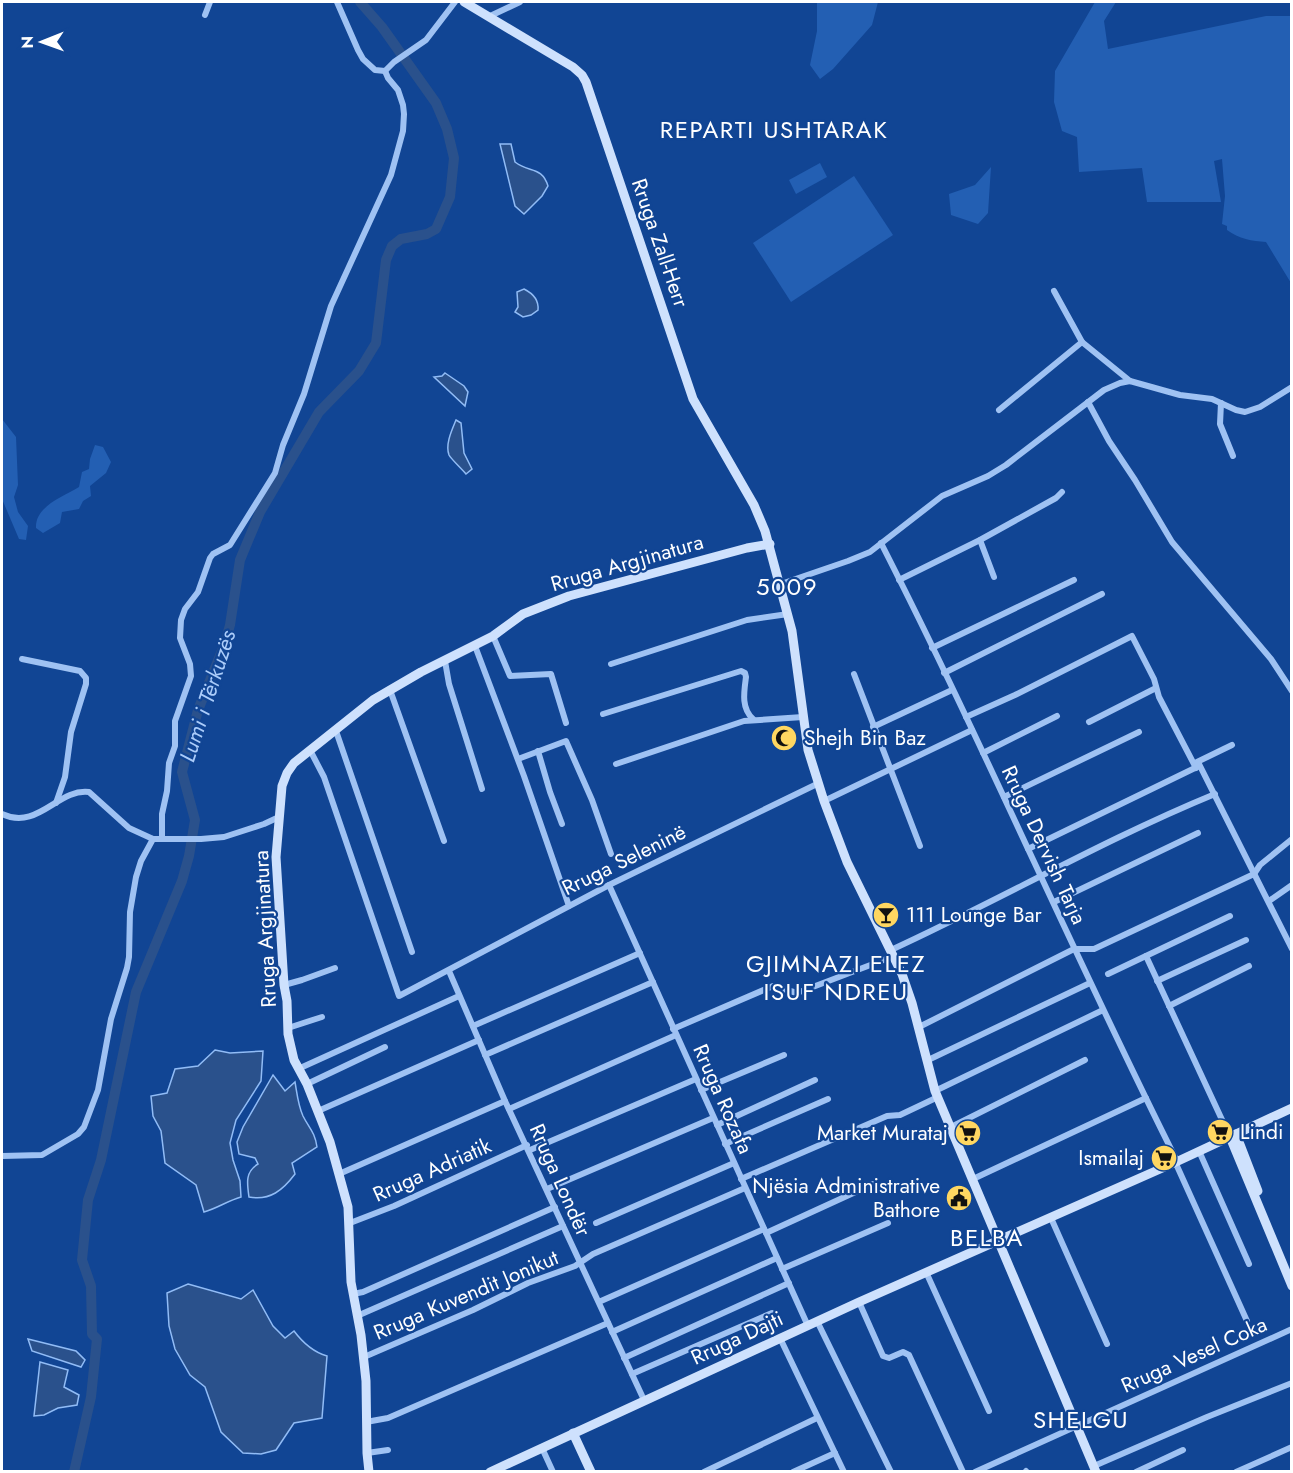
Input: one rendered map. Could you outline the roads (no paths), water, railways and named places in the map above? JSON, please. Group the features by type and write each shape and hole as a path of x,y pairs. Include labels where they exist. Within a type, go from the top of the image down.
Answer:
{"street":[{"path":"205,15 210,2"},
{"path":"336,2 363,59 375,70 385,71"},
{"path":"385,71 426,40 455,2"},
{"name":"Rruga Zall-Herr","path":"464,2 573,67 586,82 693,399 754,505 770,544 788,614 811,766 817,784 847,862 893,953 907,987 937,1094 1095,1469"},
{"path":"488,16 520,2"},
{"path":"162,839 162,814 167,791 169,763 175,746 176,721 191,676 190,664 180,638 182,614 198,592 210,558 230,545 275,473 304,394 331,306 391,176 403,130 404,114 398,90 387,78 385,71"},
{"path":"1054,291 1082,342 1130,381 1168,392 1212,399 1245,412 1254,410 1292,387"},
{"path":"999,410 1082,342"},
{"path":"780,584 870,552 942,496 988,476 1006,465 1088,402 1112,386 1130,381"},
{"path":"1088,402 1109,441 1172,542 1271,659 1292,692"},
{"path":"1221,403 1220,424 1233,456"},
{"path":"899,580 980,540 1056,498 1062,492"},
{"path":"980,540 994,577"},
{"name":"Rruga Dervish Tarja","path":"880,543 1041,874 1074,949 1176,1162 1247,1321"},
{"name":"Rruga Argjinatura","path":"369,1472 364,1357 353,1294 350,1223 345,1194 330,1142 307,1084 298,1069 290,1045 288,1028 288,1001 284,985 276,869 282,786 287,772 365,706 390,690 493,636 523,614 569,596 747,548 770,544"},
{"path":"932,648 1074,580"},
{"path":"944,673 1102,594"},
{"path":"611,664 739,622 788,614"},
{"path":"493,636 510,676 551,674 566,723"},
{"path":"966,717 1016,695 1132,636 1154,679 1156,688 1215,794 1292,949"},
{"path":"475,646 518,759 569,906"},
{"path":"22,659 80,671 86,678 70,732 65,777 56,804"},
{"path":"445,661 448,684 482,789"},
{"path":"603,714 741,671 745,673 746,711 753,719"},
{"path":"854,674 920,846"},
{"path":"1089,722 1156,688"},
{"path":"390,690 444,841"},
{"path":"873,727 952,690"},
{"path":"983,753 1057,716"},
{"path":"616,764 753,719 774,720 803,717"},
{"path":"824,801 972,730"},
{"path":"336,731 412,951"},
{"path":"1004,797 1139,732"},
{"path":"518,759 561,741 568,743 611,854"},
{"path":"1028,849 1197,765 1232,745"},
{"path":"538,751 562,824"},
{"name":"Rruga Seleninë","path":"310,752 324,777 399,996 609,885 817,784"},
{"path":"2,814 8,817 27,818 79,792 89,792 129,828 153,839 224,837 279,817"},
{"path":"509,1108 773,986 790,993 797,993 893,953 1041,874 1164,815 1215,794"},
{"path":"1054,902 1198,833"},
{"path":"2,1156 37,1156 48,1153 78,1134 87,1119 98,1090 111,1019 127,968 134,886 141,861 153,839"},
{"path":"919,1027 1074,949 1094,949 1254,874 1260,865 1292,839"},
{"name":"Rruga Rozafa","path":"609,885 808,1326"},
{"path":"1269,901 1292,885"},
{"path":"1108,974 1230,916"},
{"path":"1157,981 1246,940"},
{"path":"473,1026 639,953"},
{"path":"1146,956 1233,1136 1292,1270"},
{"path":"1169,1006 1249,966"},
{"path":"284,985 335,968"},
{"name":"Rruga Londër","path":"449,971 505,1101 644,1400"},
{"path":"485,1055 653,982"},
{"path":"926,1061 1090,983"},
{"path":"298,1069 459,996"},
{"path":"741,1179 866,1124 892,1114 900,1114 1103,1010"},
{"path":"288,1028 322,1017"},
{"path":"318,1111 479,1040"},
{"path":"307,1084 386,1047"},
{"path":"701,1090 784,1055"},
{"path":"951,1127 1085,1060"},
{"name":"Rruga Adriatik","path":"350,1223 696,1078"},
{"path":"717,1125 815,1080"},
{"path":"973,1179 1146,1098"},
{"path":"725,1144 828,1099"},
{"path":"339,1173 505,1101"},
{"name":"Rruga Dajti","path":"490,1471 817,1321 1000,1241 1292,1108"},
{"path":"547,1189 713,1118"},
{"path":"1233,1136 1292,1286"},
{"path":"1199,1151 1249,1264"},
{"path":"596,1223 734,1163"},
{"path":"601,1301 873,1184"},
{"name":"Rruga Kuvendit Jonikut","path":"364,1357 745,1188"},
{"path":"353,1294 363,1292 555,1207"},
{"path":"1051,1218 1107,1344"},
{"path":"782,1269 888,1223"},
{"path":"357,1316 564,1226"},
{"path":"612,1332 777,1258"},
{"path":"926,1272 989,1411"},
{"path":"624,1358 789,1283"},
{"path":"859,1302 884,1356 889,1358 903,1352 909,1355 963,1472"},
{"path":"632,1374 772,1313"},
{"path":"817,1321 891,1472"},
{"path":"366,1422 388,1418 608,1323"},
{"name":"Rruga Vesel Coka","path":"975,1472 1292,1329"},
{"path":"780,1338 844,1472"},
{"path":"1095,1469 1207,1417 1292,1383"},
{"path":"704,1472 818,1418"},
{"path":"573,1433 591,1472"},
{"path":"1236,1472 1292,1447"},
{"path":"542,1448 553,1472"},
{"path":"367,1453 387,1450"},
{"path":"1136,1472 1184,1450"},
{"path":"793,1472 835,1453"}],"waterway":[{"name":"Lumi i Tërkuzës","path":"74,1472 91,1397 97,1339 92,1334 91,1286 82,1260 88,1200 101,1160 136,992 182,881 189,856 195,820 182,772 198,710 230,625 240,560 260,512 319,412 359,371 376,343 386,260 392,246 401,239 427,234 436,229 450,197 454,158 447,129 436,103 382,27 360,2"}],"place":[{"name":"Shejh Bin Baz","path":"784,738"},
{"name":"111 Lounge Bar","path":"886,915"},
{"name":"Lindi","path":"1220,1132"},
{"name":"Market Murataj","path":"968,1133"},
{"name":"Ismailaj","path":"1164,1158"},
{"name":"Njësia Administrative Bathore","path":"959,1198"}],"district":[{"name":"REPARTI USHTARAK","path":"774,129"},
{"name":"5009","path":"787,586"},
{"name":"GJIMNAZI ELEZ ISUF NDREU","path":"836,977"},
{"name":"BELBA","path":"987,1237"},
{"name":"SHELGU","path":"1081,1419"}]}
